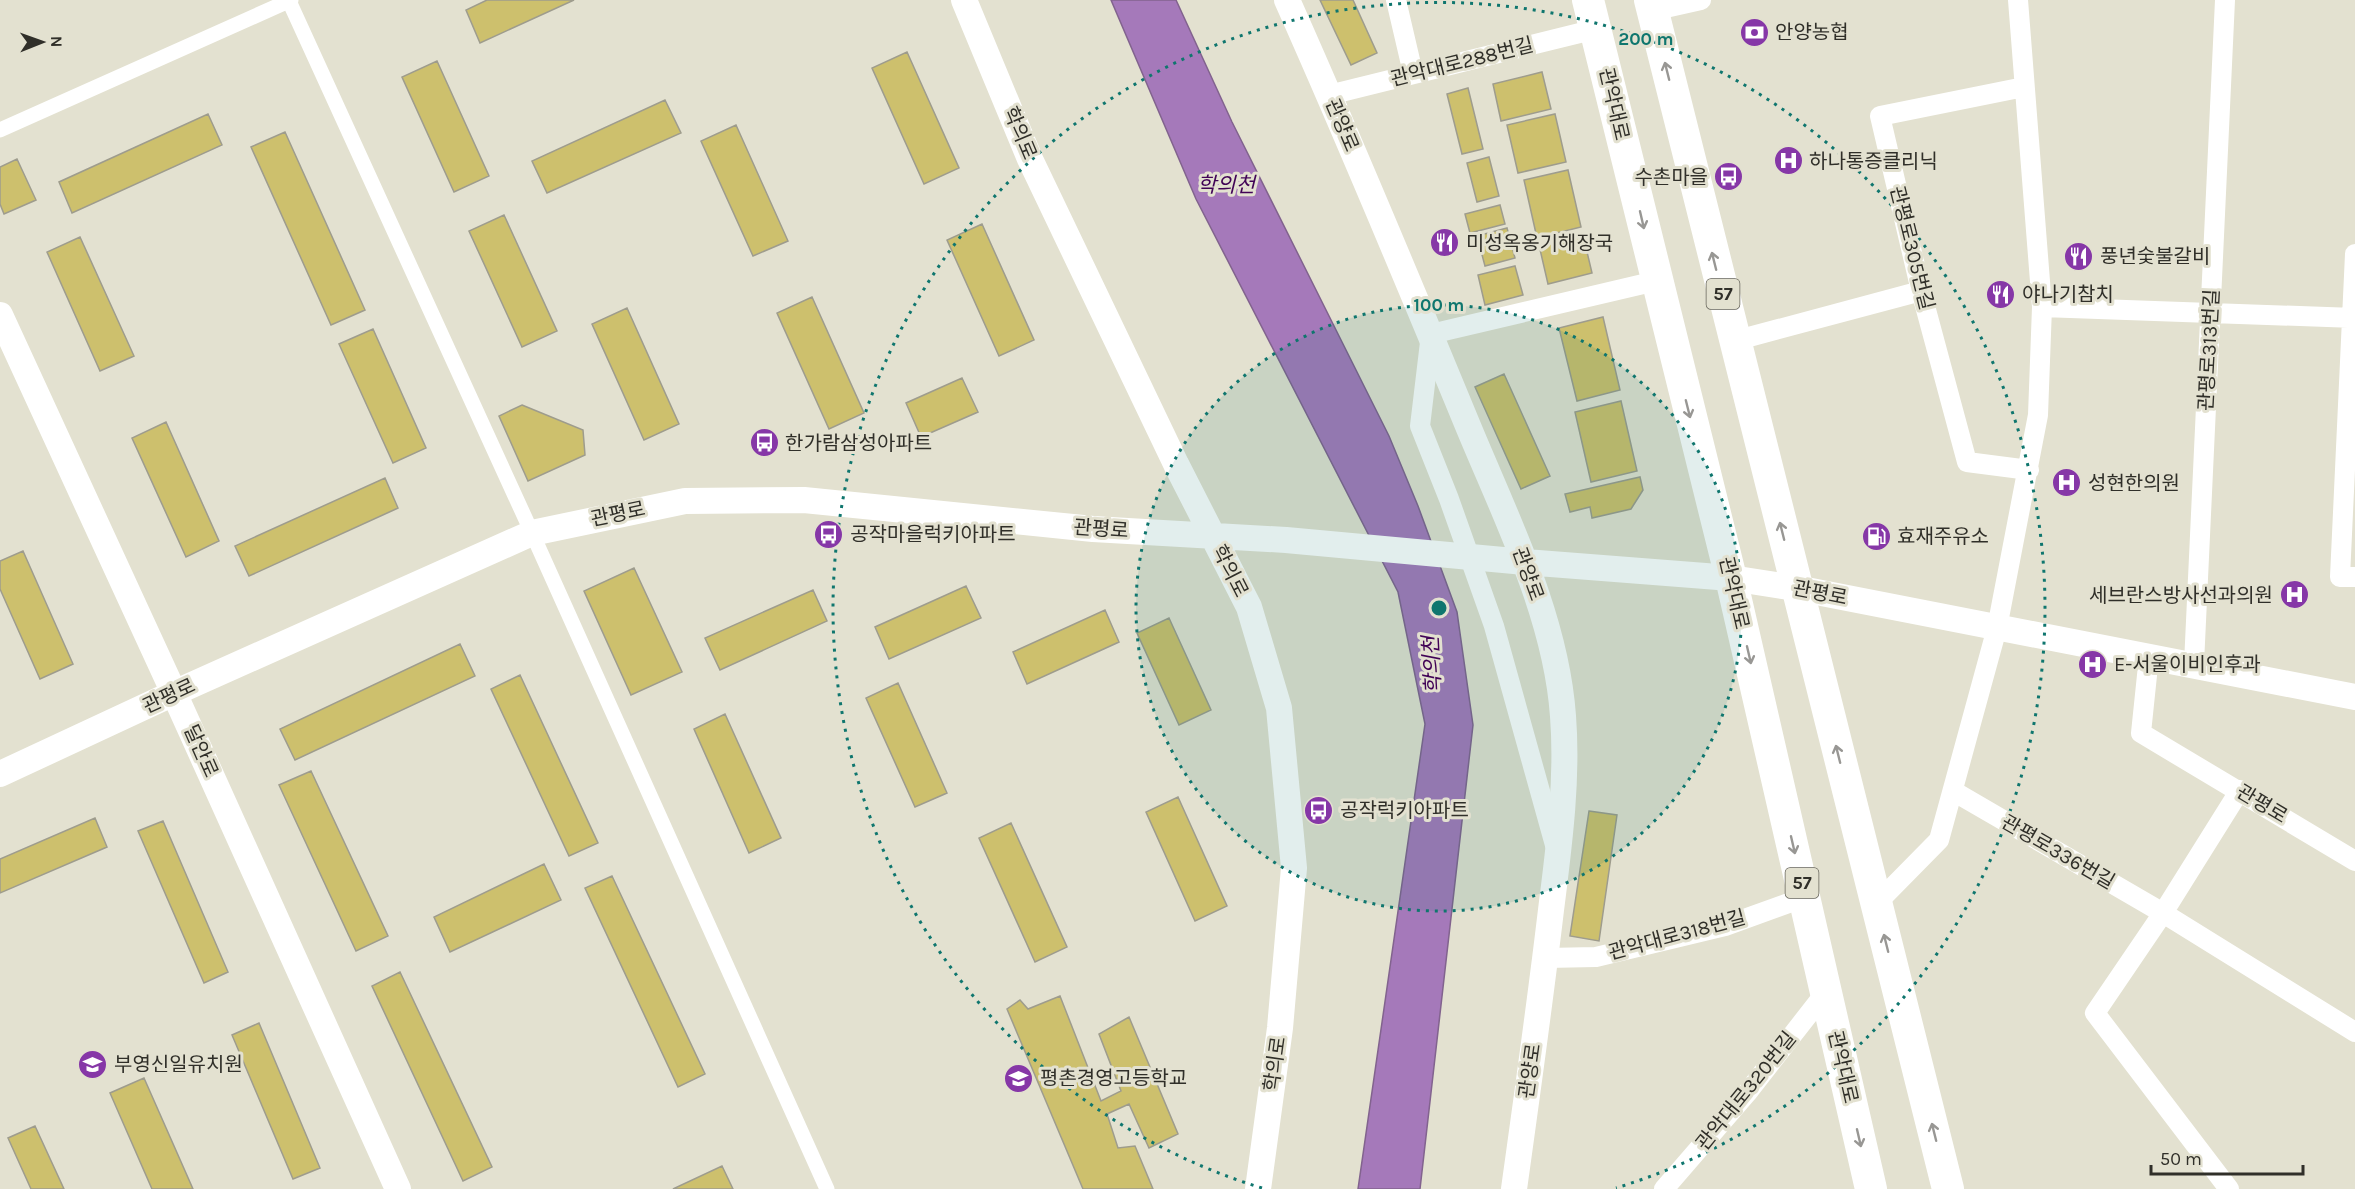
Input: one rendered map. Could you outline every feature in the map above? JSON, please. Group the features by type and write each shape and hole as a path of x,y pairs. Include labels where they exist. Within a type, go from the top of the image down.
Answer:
{"main road":[{"name":"57","path":"1651,6 1948,1189"},
{"name":"관악대로","path":"1592,15 1731,578 1871,1189"}],"street":[{"name":"학의로","path":"964,0 1030,159 1171,454 1250,607 1279,708 1294,868 1280,1028 1258,1189"},
{"name":"관양로","path":"1287,0 1431,334 1525,562 1553,648 1563,716 1564,775 1546,958 1514,1189"},
{"path":"1396,0 1413,73"},
{"path":"1651,6 1701,0"},
{"path":"1876,904 1939,840 1997,628 2038,415 2042,307 2018,0"},
{"name":"관평로313번길","path":"2194,664 2225,0"},
{"path":"0,130 290,1 827,1189"},
{"name":"관악대로288번길","path":"1329,95 1413,73 1592,15"},
{"name":"관평로305번길","path":"2025,87 1880,116 1921,291 1967,462 2029,470"},
{"path":"2355,254 2340,577 2355,577"},
{"path":"1558,853 1494,626 1449,499 1420,426 1431,334 1656,281"},
{"path":"1734,341 1921,291"},
{"path":"2042,307 2353,318"},
{"name":"달안로","path":"0,315 398,1189"},
{"name":"관평로","path":"0,774 174,693 532,533 685,501 804,500 1094,529 1286,540 1731,578 1796,588 2355,697"},
{"name":"관평로","path":"2149,656 2141,733 2240,790 2355,861"},
{"path":"2229,1189 2095,1013 2163,913 2240,790"},
{"name":"관평로336번길","path":"1953,791 2163,913 2355,1032"},
{"name":"관악대로318번길","path":"1546,958 1596,957 1725,926 1805,897"},
{"name":"관악대로320번길","path":"1664,1189 1747,1093 1826,992"}],"water":[{"name":"학의천","path":"1111,0 1176,0 1232,122 1389,436 1418,506 1457,612 1473,725 1420,1189 1358,1189 1425,724 1398,592 1196,199"}],"building":[{"path":"487,0 574,0 480,43 466,10"},
{"path":"1320,0 1353,0 1377,53 1351,65"},
{"path":"907,52 959,168 924,184 872,68"},
{"path":"437,61 489,176 454,192 402,77"},
{"path":"1542,72 1551,109 1501,121 1493,84"},
{"path":"1468,88 1483,149 1462,154 1447,94"},
{"path":"665,100 681,133 547,193 532,161"},
{"path":"208,114 222,145 72,213 59,182"},
{"path":"1555,114 1566,162 1518,173 1507,125"},
{"path":"736,125 788,241 753,256 701,141"},
{"path":"285,132 365,310 331,325 251,147"},
{"path":"1489,157 1499,196 1477,202 1467,163"},
{"path":"17,159 36,200 4,214 0,204 0,167"},
{"path":"1568,170 1581,227 1537,238 1524,180"},
{"path":"1500,205 1505,224 1470,233 1465,214"},
{"path":"504,215 557,331 522,347 469,231"},
{"path":"982,224 1034,340 999,356 947,240"},
{"path":"1507,228 1515,258 1485,266 1477,236"},
{"path":"1583,235 1592,273 1548,284 1539,245"},
{"path":"80,237 134,356 100,371 47,252"},
{"path":"1515,266 1523,295 1485,305 1478,275"},
{"path":"812,297 864,413 829,429 777,313"},
{"path":"627,308 679,424 644,440 592,324"},
{"path":"1603,317 1620,390 1577,401 1559,328"},
{"path":"373,329 426,448 393,463 339,344"},
{"path":"1504,374 1550,476 1521,489 1475,387"},
{"path":"962,378 978,412 921,437 906,403"},
{"path":"1621,401 1637,471 1591,482 1575,412"},
{"path":"522,405 583,430 585,455 528,481 499,416"},
{"path":"166,422 219,541 186,557 132,438"},
{"path":"1640,477 1643,490 1631,509 1592,518 1590,507 1570,512 1565,494"},
{"path":"385,478 398,508 249,576 235,546"},
{"path":"23,551 73,664 40,679 0,589 0,561"},
{"path":"634,568 682,672 631,695 584,591"},
{"path":"966,586 981,618 889,659 875,627"},
{"path":"813,590 827,621 720,670 705,638"},
{"path":"1105,610 1119,642 1027,684 1013,652"},
{"path":"1169,618 1211,710 1179,725 1137,633"},
{"path":"460,644 475,676 295,760 280,729"},
{"path":"520,675 598,843 569,856 491,689"},
{"path":"898,683 947,793 915,807 866,698"},
{"path":"725,714 781,838 749,853 694,729"},
{"path":"311,771 388,936 356,951 279,785"},
{"path":"1178,797 1227,906 1195,921 1146,812"},
{"path":"1589,811 1617,815 1599,941 1570,936"},
{"path":"95,818 107,847 0,893 0,859"},
{"path":"163,821 228,972 204,983 138,831"},
{"path":"1011,823 1067,947 1035,962 979,838"},
{"path":"544,864 561,900 450,952 434,917"},
{"path":"612,876 705,1074 678,1087 585,888"},
{"path":"400,972 492,1167 463,1181 372,986"},
{"path":"1060,996 1101,1101 1121,1091 1099,1034 1129,1017 1178,1134 1149,1148 1129,1104 1107,1114 1118,1148 1135,1146 1153,1189 1083,1189 1007,1009 1020,1000 1028,1009"},
{"path":"259,1023 320,1168 293,1179 232,1035"},
{"path":"144,1078 193,1189 152,1189 110,1093"},
{"path":"35,1126 64,1189 31,1189 8,1138"},
{"path":"722,1166 733,1189 673,1189"}],"place":[{"name":"안양농협","path":"1754,32"},
{"name":"하나통증클리닉","path":"1788,161"},
{"name":"수촌마을","path":"1729,177"},
{"name":"미성옥옹기해장국","path":"1445,243"},
{"name":"풍년숯불갈비","path":"2079,256"},
{"name":"야나기참치","path":"2001,294"},
{"name":"한가람삼성아파트","path":"764,443"},
{"name":"성현한의원","path":"2067,483"},
{"name":"공작마을럭키아파트","path":"829,534"},
{"name":"효재주유소","path":"1876,536"},
{"name":"세브란스방사선과의원","path":"2294,595"},
{"name":"E-서울이비인후과","path":"2093,664"},
{"name":"공작럭키아파트","path":"1319,810"},
{"name":"부영신일유치원","path":"93,1064"},
{"name":"평촌경영고등학교","path":"1019,1078"}]}
